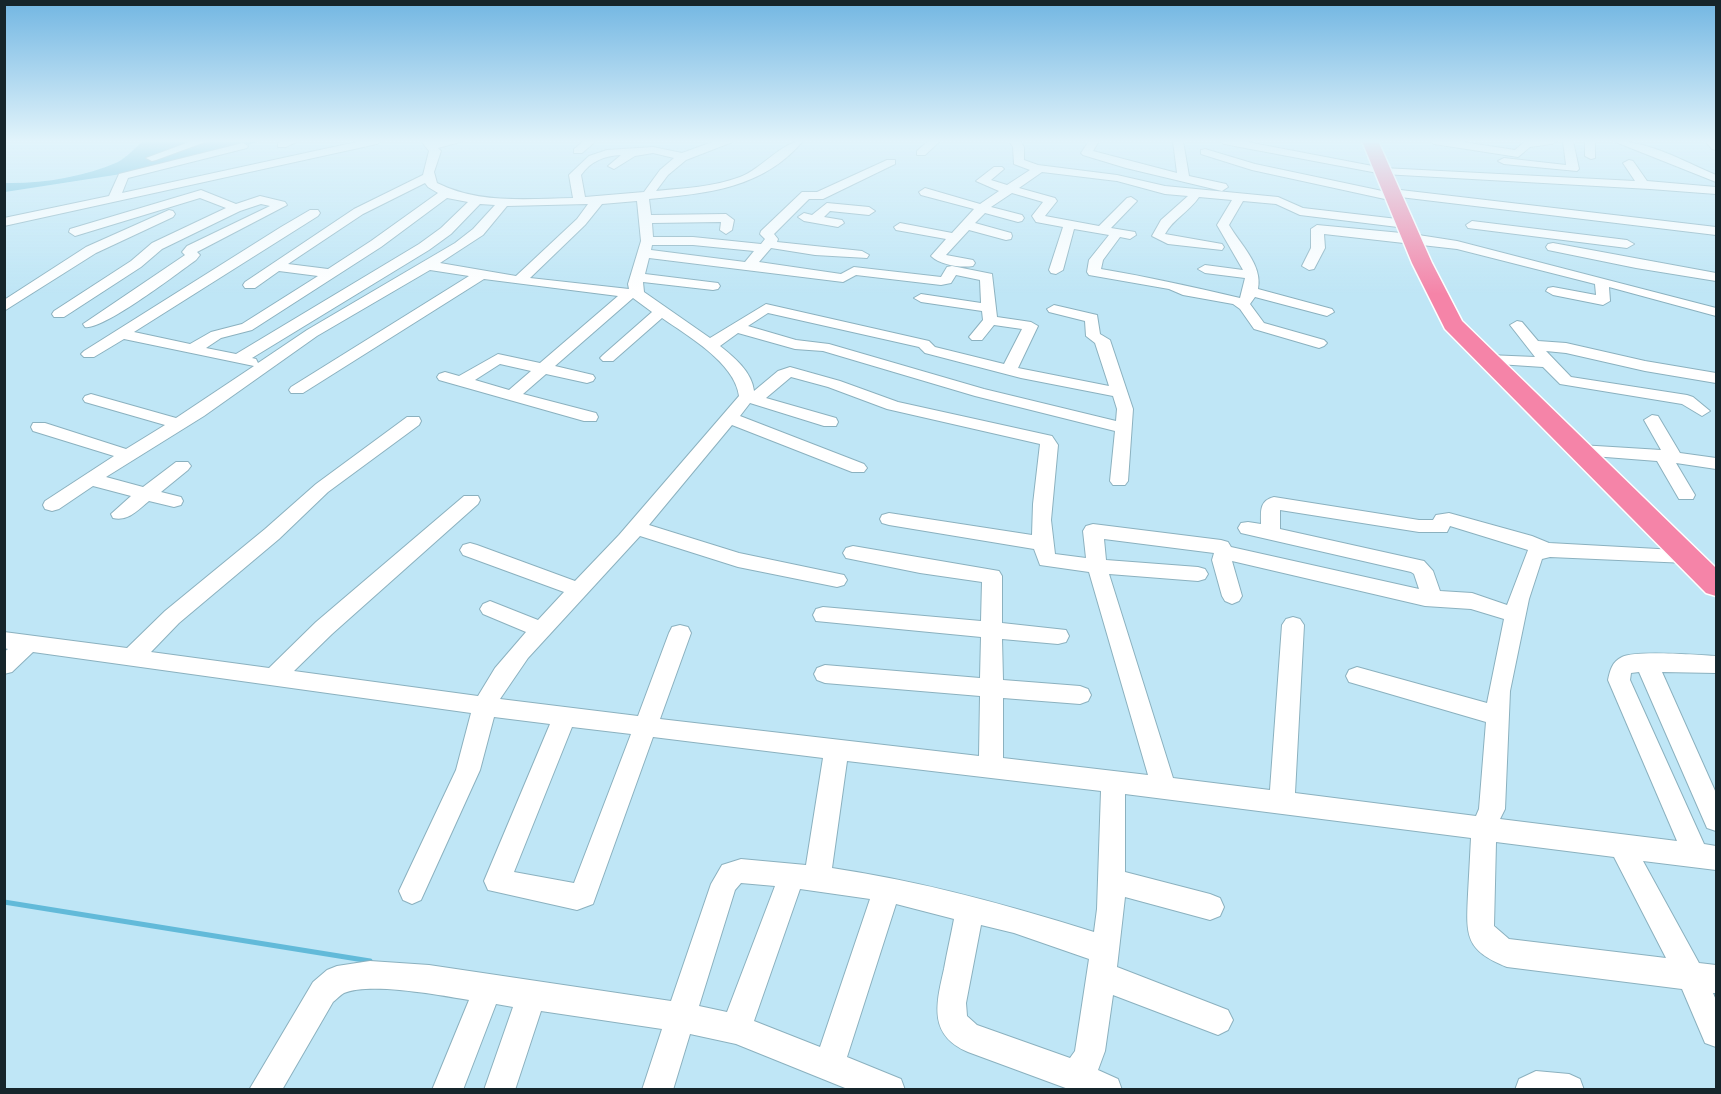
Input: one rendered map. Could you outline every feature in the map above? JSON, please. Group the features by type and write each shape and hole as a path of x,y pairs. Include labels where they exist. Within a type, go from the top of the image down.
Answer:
{"highway":[{"path":"1392,192 1435,291 1453,324 1716,585"}],"street":[{"path":"114,198 116,192"},
{"path":"4,222 142,192"},
{"path":"250,285 292,255 378,201 397,192"},
{"path":"578,192 580,202"},
{"path":"511,396 635,288 646,247 646,195 648,192"},
{"path":"194,348 216,335 247,327 391,234 446,193 503,203 580,202 670,192"},
{"path":"818,196 826,192"},
{"path":"925,192 1018,218"},
{"path":"997,268 939,258 938,255 981,209 1006,192"},
{"path":"1020,192 1051,201 1038,218 1116,233"},
{"path":"1175,192 1283,202 1304,212 1456,245 1716,312"},
{"path":"1239,192 1246,198"},
{"path":"1378,192 1431,197 1495,194 1574,214 1712,230"},
{"path":"1429,192 1431,197"},
{"path":"6,305 91,250 179,209 201,194"},
{"path":"75,231 201,194 236,208"},
{"path":"1195,194 1191,202 1165,222 1158,236 1168,240 1216,247"},
{"path":"1495,194 1517,231"},
{"path":"750,265 772,238 766,234 807,195 830,200 827,207 814,219"},
{"path":"1246,198 1223,225 1239,249 1254,282 1247,298 1259,326 1319,343"},
{"path":"59,314 136,264 157,246 236,208 260,200 281,205 192,249 189,252 193,255 191,257 116,309 90,324"},
{"path":"239,359 437,238 477,200"},
{"path":"515,286 581,222 598,200"},
{"path":"1131,201 1116,233 1096,260 1094,272 1172,285 1183,291 1247,298 1327,312"},
{"path":"52,505 179,424 263,365 470,238 503,203"},
{"path":"1608,203 1636,264 1641,291"},
{"path":"827,207 869,211"},
{"path":"89,354 153,315 250,250 314,213"},
{"path":"1698,213 1712,230"},
{"path":"786,214 838,223"},
{"path":"1574,214 1585,239"},
{"path":"646,219 726,218 726,230"},
{"path":"966,225 1006,236"},
{"path":"1056,270 1067,230 1071,225"},
{"path":"1472,225 1585,239 1626,238"},
{"path":"900,227 954,237"},
{"path":"1309,266 1317,250 1317,229 1410,234"},
{"path":"646,247 693,241 862,255"},
{"path":"646,247 741,266 750,265 843,279 854,271 943,281 951,271 988,277 986,289 989,314 977,337"},
{"path":"1554,247 1716,277"},
{"path":"250,250 292,255"},
{"path":"427,265 481,275 515,286 617,304"},
{"path":"275,266 329,274 385,289"},
{"path":"1205,269 1251,275"},
{"path":"297,390 481,275"},
{"path":"1553,291 1603,301 1602,281"},
{"path":"515,286 635,288 713,286"},
{"path":"635,288 660,312 710,345 741,374 751,398"},
{"path":"921,298 1030,326 1009,370"},
{"path":"75,303 153,315"},
{"path":"710,345 762,309 768,308 924,344 930,350 1009,370 1120,393"},
{"path":"1054,309 1093,319 1093,336 1102,340 1125,409 1119,481"},
{"path":"608,358 660,312"},
{"path":"1517,325 1547,362 1567,381 1687,400 1702,411"},
{"path":"737,328 795,344 835,350 999,397 1124,428"},
{"path":"122,334 263,365"},
{"path":"1533,345 1566,348 1645,366 1716,378"},
{"path":"587,378 495,359 453,380 590,417"},
{"path":"1488,360 1547,362"},
{"path":"412,891 468,770 484,705 503,674 636,528 729,418 751,398 784,374 790,372 839,386 894,406 1046,440 1050,445 1043,491 1044,544 1045,557 1048,561 1198,574"},
{"path":"751,398 830,422"},
{"path":"91,399 179,424"},
{"path":"1031,437 1050,408"},
{"path":"729,418 858,468"},
{"path":"1652,420 1686,495"},
{"path":"132,657 172,617 272,534 317,492 413,421"},
{"path":"39,427 128,455"},
{"path":"1580,450 1618,451 1716,463"},
{"path":"120,514 182,466"},
{"path":"90,479 174,501"},
{"path":"274,677 324,628 471,500"},
{"path":"1270,533 1271,505 1274,503 1419,526 1440,527 1443,520 1449,519 1525,541 1546,550"},
{"path":"889,519 1044,544"},
{"path":"636,528 738,560 837,580"},
{"path":"1248,528 1417,566 1423,571 1432,600"},
{"path":"1164,788 1097,566 1093,531 1221,547 1224,554 1222,560 1232,596"},
{"path":"470,550 579,590"},
{"path":"1688,556 1546,550 1537,552 1531,560 1515,615 1499,691 1492,809 1484,828 1480,929 1486,940 1495,948 1507,953 1703,977"},
{"path":"853,553 920,566 992,576 991,768"},
{"path":"1224,554 1235,554 1432,600 1472,601 1515,615"},
{"path":"490,609 541,630"},
{"path":"823,615 990,632 1058,636"},
{"path":"1282,803 1293,625"},
{"path":"565,717 497,879 499,883 577,897 582,896 680,633"},
{"path":"4,640 565,717 836,751 1164,788 1706,857"},
{"path":"4,666 29,643"},
{"path":"1646,662 1716,820"},
{"path":"1706,857 1619,680 1621,669 1629,663 1716,664"},
{"path":"825,674 1080,695"},
{"path":"1357,676 1497,716"},
{"path":"736,1029 804,877 836,751"},
{"path":"1072,1074 1081,1071 1088,1062 1103,963 1112,881 1113,783"},
{"path":"1622,847 1703,977 1716,1032"},
{"path":"657,1089 724,884 731,874 741,871 887,889 1014,920 1218,1020"},
{"path":"1112,881 1210,907"},
{"path":"829,1065 887,889"},
{"path":"970,909 951,1003 951,1018 956,1029 968,1037 1107,1089"},
{"path":"264,1089 312,1006 323,992 337,980 370,975 429,979 682,1017 736,1029 890,1089"},
{"path":"447,1089 488,989"},
{"path":"499,1089 532,996"},
{"path":"1530,1089 1536,1087 1569,1089"}],"waterway":[{"path":"4,902 370,961"}]}
